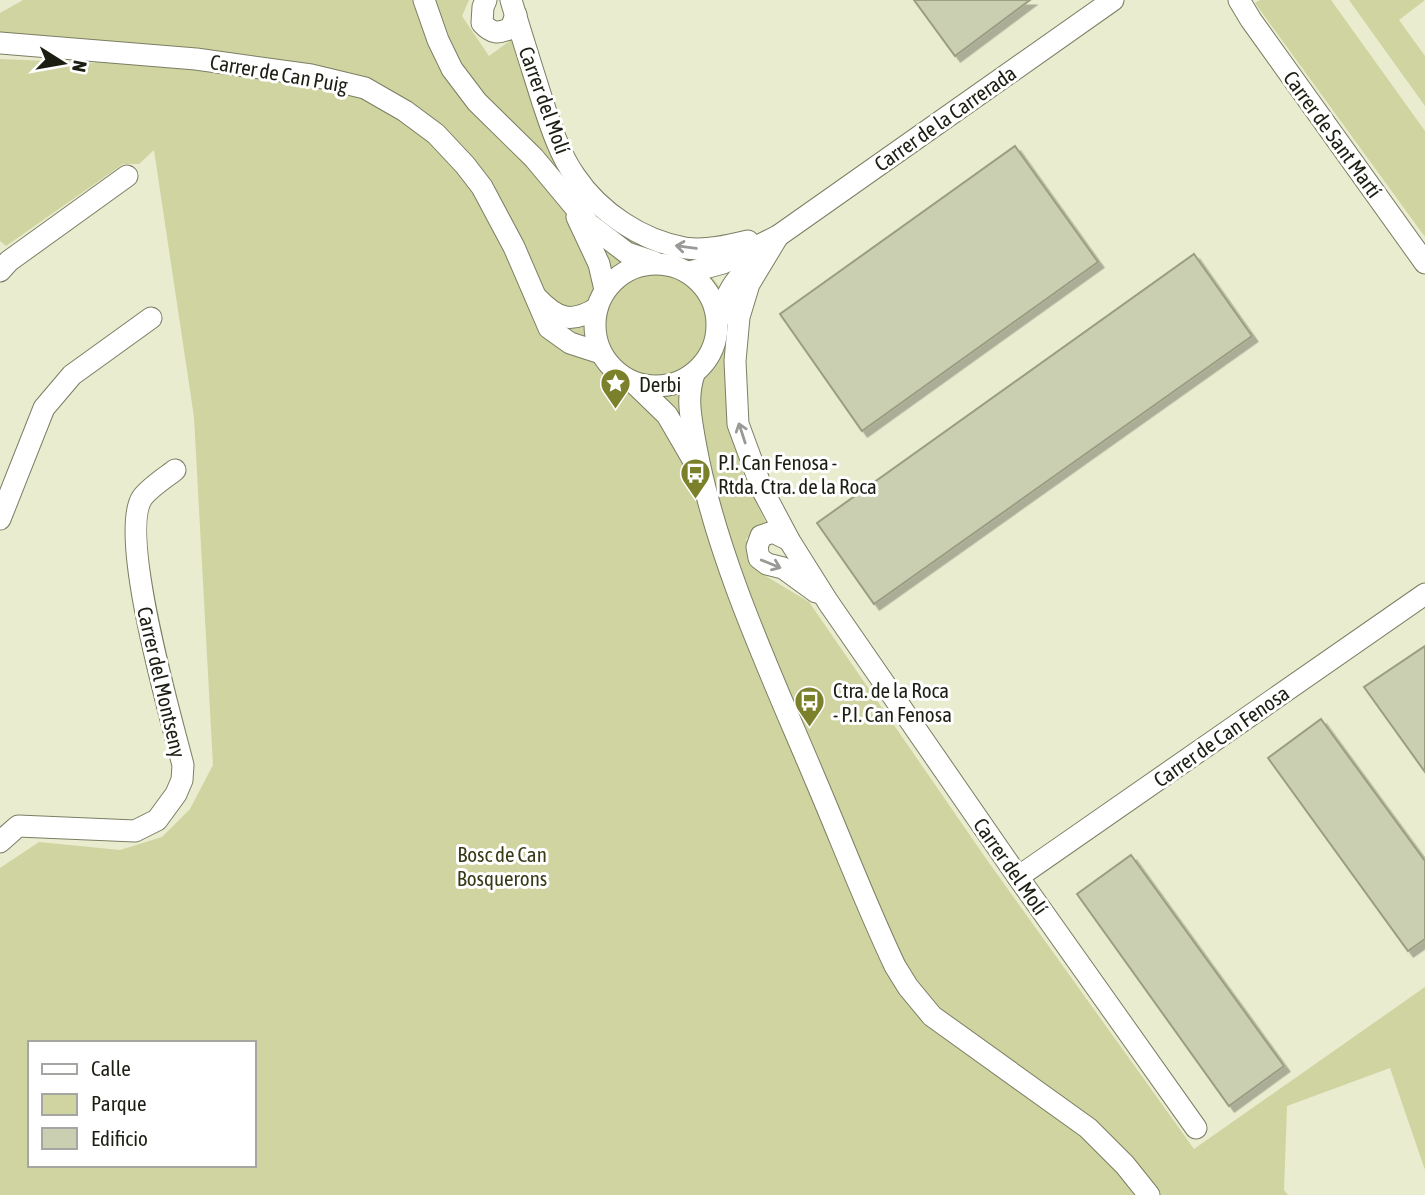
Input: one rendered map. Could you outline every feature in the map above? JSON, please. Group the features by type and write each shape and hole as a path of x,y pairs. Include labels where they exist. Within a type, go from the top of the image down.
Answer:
{"street":[{"path":"424,0 444,54 464,87 534,158 589,224 627,253 690,271 709,293 718,320 713,346 694,374 690,387 689,410 701,476 731,574 884,942 908,987 923,1007 949,1030 1087,1128 1125,1165 1149,1195"},
{"name":"Carrer del Molí","path":"486,0 482,23 489,32 499,33 511,28 514,8"},
{"name":"Carrer de la Carrerada","path":"690,271 723,263 778,236 1113,0"},
{"name":"Carrer de Sant Martí","path":"1236,2 1425,263"},
{"name":"Carrer del Molí","path":"514,8 554,136 575,176 606,210 630,228 662,242 686,248 714,248 778,236"},
{"name":"Carrer de Can Puig","path":"0,43 196,59 311,75 365,88 405,111 436,134 465,165 482,187 496,213 536,296 548,328 557,336 601,354"},
{"path":"0,271 9,261 127,176"},
{"path":"571,202 598,264 601,299 596,327 601,354 613,369 634,383 667,415 701,476"},
{"name":"Carrer del Molí","path":"778,236 749,284 739,317 735,361 738,424 762,489 789,540 828,602 1196,1128"},
{"name":"Carrer de la Carrerada","path":"718,320 734,280 778,236"},
{"path":"601,299 629,269 654,262"},
{"name":"Carrer de Can Puig","path":"536,296 550,312 569,318 578,317 601,299"},
{"path":"0,519 44,408 72,375 151,318"},
{"path":"634,383 658,386 682,381 694,374"},
{"name":"Carrer del Montseny","path":"0,842 18,826 135,831 157,820 176,794 182,780 183,765 139,582 137,516 142,498 175,470"},
{"name":"Carrer del Molí","path":"789,540 773,532 761,536 757,547 759,558 767,564 783,568 805,582 828,602"},
{"name":"Carrer de Can Fenosa","path":"1018,877 1425,594"}],"green space":[{"name":"Bosc de Can Bosquerons","path":"23,0 414,0 437,65 458,95 472,85 450,47 433,0 469,0 462,16 489,56 515,37 548,151 587,203 617,234 665,253 700,261 733,305 728,409 744,476 766,523 746,539 754,569 809,602 987,860 1194,1149 1425,987 1425,1170 1390,1068 1287,1106 1284,1190 1288,1195 0,1195 0,868 39,842 120,850 162,837 190,809 213,765 194,417 154,150 139,164 123,164 6,246 0,241 0,59 95,63 75,39 0,36 0,13"},
{"path":"1260,0 1331,0 1425,131 1425,237 1255,3"},
{"path":"1349,0 1425,0 1399,20 1425,56 1425,106"}],"building":[{"path":"914,0 1030,0 955,56"},
{"path":"1015,146 1098,262 862,431 780,314"},
{"path":"1194,254 1252,336 874,604 817,523"},
{"path":"1425,646 1425,772 1364,687"},
{"path":"1321,719 1425,861 1425,939 1408,951 1268,758"},
{"path":"1131,855 1284,1066 1229,1106 1077,894"}],"place":[{"name":"Derbi","path":"616,411"},
{"name":"P.I. Can Fenosa - Rtda. Ctra. de la Roca","path":"695,501"},
{"name":"Ctra. de la Roca - P.I. Can Fenosa","path":"810,729"}]}
